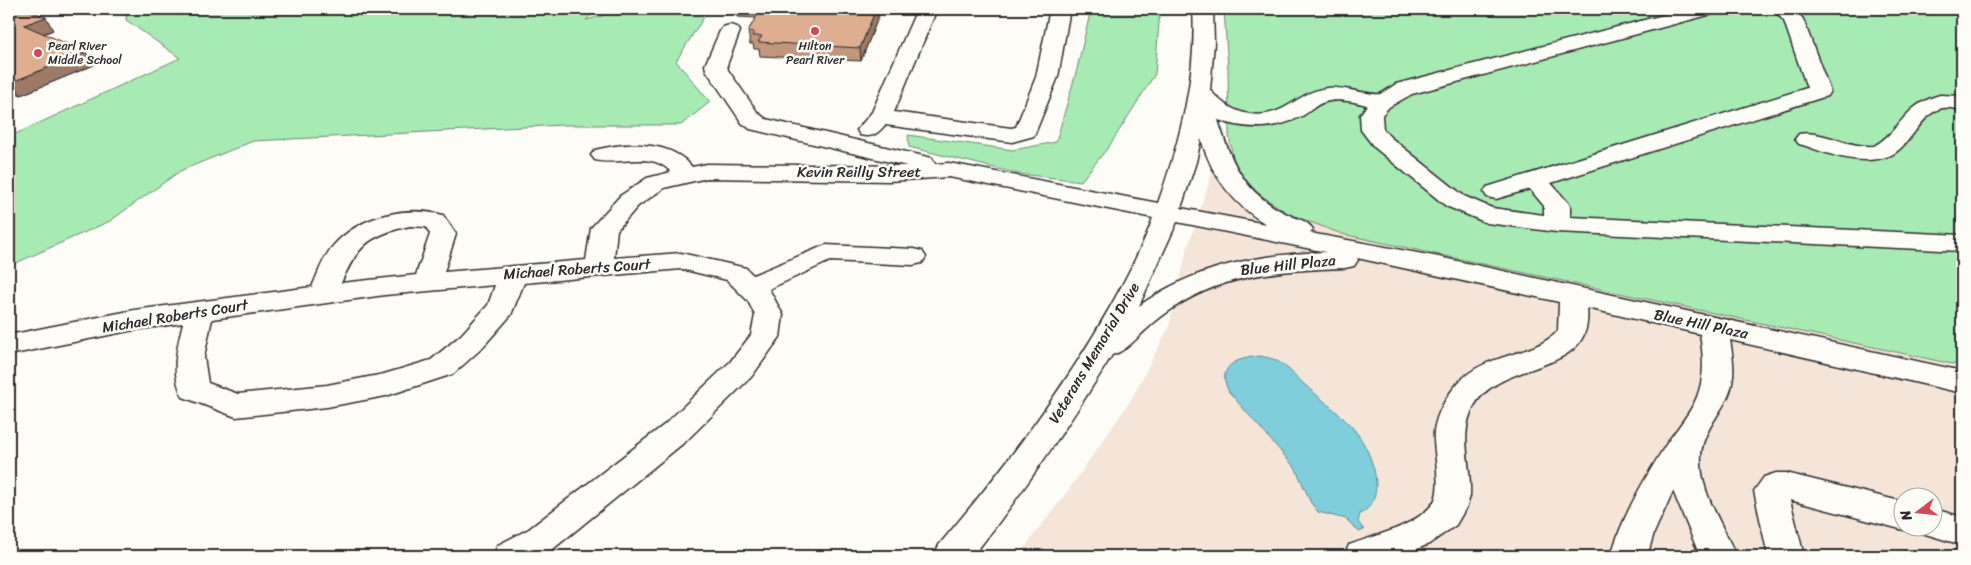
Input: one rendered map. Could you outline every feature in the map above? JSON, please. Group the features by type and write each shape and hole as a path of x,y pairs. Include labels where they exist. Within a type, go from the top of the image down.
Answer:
{"street":[{"path":"854,147 879,117 927,9"},
{"path":"879,117 1012,135 1026,131 1047,77 1060,9"},
{"name":"Veterans Memorial Drive","path":"952,556 1015,476 1084,375 1133,290 1169,212 1189,146 1199,91 1205,45 1203,9"},
{"path":"1709,9 1404,89 1381,102 1371,115 1372,130 1382,142 1455,201 1487,214 1557,224 1960,246"},
{"path":"1496,192 1819,91 1793,19 1783,9"},
{"path":"730,31 716,65 716,70 750,118 758,124 950,170"},
{"path":"1199,91 1219,112 1242,121 1292,113 1317,96 1330,94 1381,102"},
{"name":"Blue Hill Plaza","path":"1199,91 1214,148 1225,174 1243,196 1256,207 1292,226 1316,235 1439,266"},
{"path":"1807,139 1841,150 1877,153 1889,147 1929,105 1940,100 1962,103"},
{"path":"602,155 640,152 652,154 674,161 686,175"},
{"name":"Kevin Reilly Street","path":"599,267 604,228 628,201 656,182 707,171 889,174 950,170 1169,212"},
{"path":"1534,180 1557,205 1557,224"},
{"name":"Blue Hill Plaza","path":"1169,212 1439,266 1962,382"},
{"path":"322,294 342,252 359,236 383,224 410,218 434,220 443,234 427,282"},
{"path":"750,287 826,253 913,257"},
{"name":"Blue Hill Plaza","path":"1084,375 1121,336 1161,302 1181,289 1224,273 1254,266 1323,260 1378,260 1439,266"},
{"name":"Michael Roberts Court","path":"9,345 134,320 322,294 427,282 681,261 736,274 760,296 769,316 765,336 741,369 667,439 541,539 511,556"},
{"path":"200,311 189,357 194,389 236,406 327,396 386,385 442,367 471,342 501,308 513,274"},
{"path":"1362,556 1418,532 1444,516 1451,504 1454,488 1450,429 1455,411 1478,381 1494,371 1552,350 1564,343 1572,334 1573,328 1572,295"},
{"path":"1629,556 1643,512 1714,393 1719,374 1719,358 1713,326"},
{"path":"1692,430 1686,446 1685,463 1687,479 1692,497 1718,556"},
{"path":"1786,556 1771,491 1776,486 1786,486 1894,513"},
{"path":"1944,526 1962,531"}],"shaded area":[{"path":"1242,167 1962,328 1962,556 1018,556 1070,488 1131,400 1169,327 1188,246 1212,173"}],"green space":[{"path":"127,9 598,9 586,20 602,16 615,9 709,9 676,61 710,102 681,125 563,125 253,141 180,171 110,221 9,266 9,137 180,58 126,20"},
{"path":"1091,9 1160,9 1155,74 1110,145 1081,181 1019,174 909,147 908,135 1013,150 1056,142 1077,69"},
{"path":"1224,9 1962,9 1962,366 1342,234 1289,214 1253,190 1235,168 1229,136 1228,69"}],"water":[{"path":"1260,356 1275,360 1287,368 1346,420 1364,445 1374,471 1376,484 1375,496 1370,506 1360,514 1358,522 1364,530 1359,532 1346,519 1318,512 1311,503 1296,469 1229,392 1225,383 1225,376 1231,365 1236,361"}],"building":[{"path":"9,9 25,9 46,17 24,25 86,52 12,82 9,80"},
{"name":"Hilton Pearl River","path":"761,9 876,9 860,48 758,42 762,36 752,36 754,32 748,31"}],"place":[{"name":"Hilton Pearl River","path":"815,31"},
{"name":"Pearl River Middle School","path":"38,53"}]}
